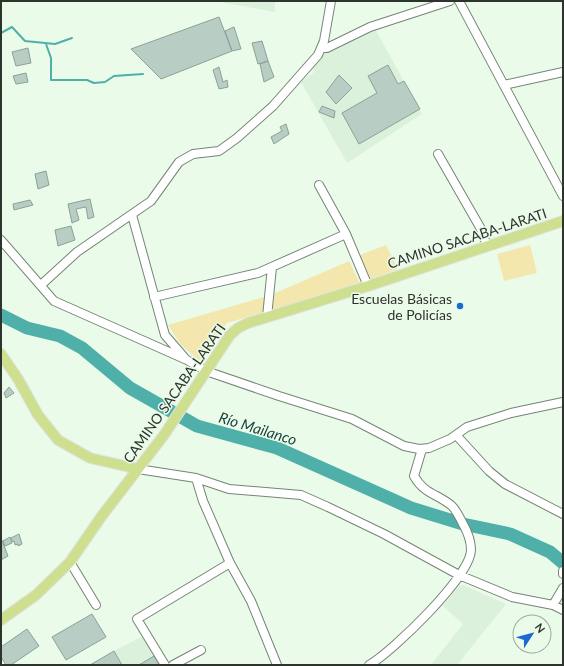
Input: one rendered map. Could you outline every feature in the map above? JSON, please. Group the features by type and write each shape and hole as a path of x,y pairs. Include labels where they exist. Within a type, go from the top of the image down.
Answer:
{"main road":[{"name":"CAMINO SACABA-LARATI","path":"1,619 36,595 70,562 101,517 164,435 230,335 238,328 248,323 368,286 563,221"},
{"path":"1,354 18,379 38,415 58,440 90,458 138,469"}],"street":[{"path":"41,285 77,252 151,201 179,162 192,154 219,151 273,106 318,55 322,48 331,1"},
{"path":"322,48 327,48 370,28 450,1"},
{"path":"459,1 563,196"},
{"path":"504,85 563,72"},
{"path":"438,154 481,229 487,246"},
{"path":"320,185 346,234 368,286"},
{"path":"132,215 165,335 187,360"},
{"path":"154,297 258,273 346,234"},
{"path":"1,240 54,301 187,360 206,370 279,396 352,419 404,446 418,449 429,448 456,436 467,427 511,413 563,402"},
{"path":"267,317 272,267"},
{"path":"456,436 489,471 505,484 563,514"},
{"path":"373,664 441,600 468,561 471,551 467,533 453,506 419,485 414,476 422,449"},
{"path":"138,469 196,478 229,489 301,495 328,506 384,534 459,575 512,597 554,605 563,610"},
{"path":"196,478 203,501 230,563 251,601 277,665"},
{"path":"70,562 96,605"},
{"path":"165,665 137,619 230,563"},
{"path":"554,605 563,588"},
{"path":"173,665 201,650"}],"shaded area":[{"path":"215,1 275,1 275,12"},
{"path":"375,29 422,114 347,163 301,82 314,72 313,67 325,53"},
{"path":"386,245 398,269 371,279 360,255"},
{"path":"530,245 537,273 504,281 497,254"},
{"path":"349,261 360,283 273,310 273,294"},
{"path":"264,297 264,312 227,323 200,361 181,345 168,325"},
{"path":"463,585 506,604 457,665 431,665 463,624 443,606 459,586"},
{"path":"143,636 160,665 90,665 114,651"}],"building":[{"path":"219,17 232,51 161,79 131,49"},
{"path":"234,27 241,49 232,51 225,31"},
{"path":"262,41 268,61 258,64 252,43"},
{"path":"28,48 31,63 16,66 12,52"},
{"path":"268,61 274,77 264,82 260,64"},
{"path":"388,65 398,84 404,81 420,109 359,144 342,113 377,93 368,76"},
{"path":"219,67 223,82 227,80 228,87 219,89 213,70"},
{"path":"26,73 28,82 16,84 13,76"},
{"path":"339,75 352,88 336,104 326,92"},
{"path":"322,106 335,111 334,118 319,112"},
{"path":"286,124 289,134 274,144 271,137 282,131 280,127"},
{"path":"46,171 49,185 38,189 35,174"},
{"path":"90,199 94,217 88,219 86,207 76,209 79,220 72,223 68,204"},
{"path":"30,200 33,205 14,210 13,204"},
{"path":"71,226 75,240 58,246 55,230"},
{"path":"9,387 14,393 6,398 4,393"},
{"path":"19,534 22,544 18,546 18,544 15,545 11,538"},
{"path":"10,537 12,543 5,546 3,541"},
{"path":"1,538 8,556 1,560"},
{"path":"92,614 106,637 66,660 52,637"},
{"path":"27,629 39,646 11,665 6,665 1,657 1,647"},
{"path":"114,651 122,665 90,665"},
{"path":"154,656 160,665 139,665"}],"waterway":[{"path":"1,33 12,27 25,41 55,44 72,38"},
{"path":"46,44 51,58 51,80 87,80 94,83 105,82 114,76 143,74"},
{"name":"Río Mailanco","path":"1,315 27,328 60,336 82,348 130,388 197,426 277,448 411,508 463,524 510,534 550,552 563,563"}],"place":[{"name":"Escuelas Básicas de Policías","path":"460,306"}]}
